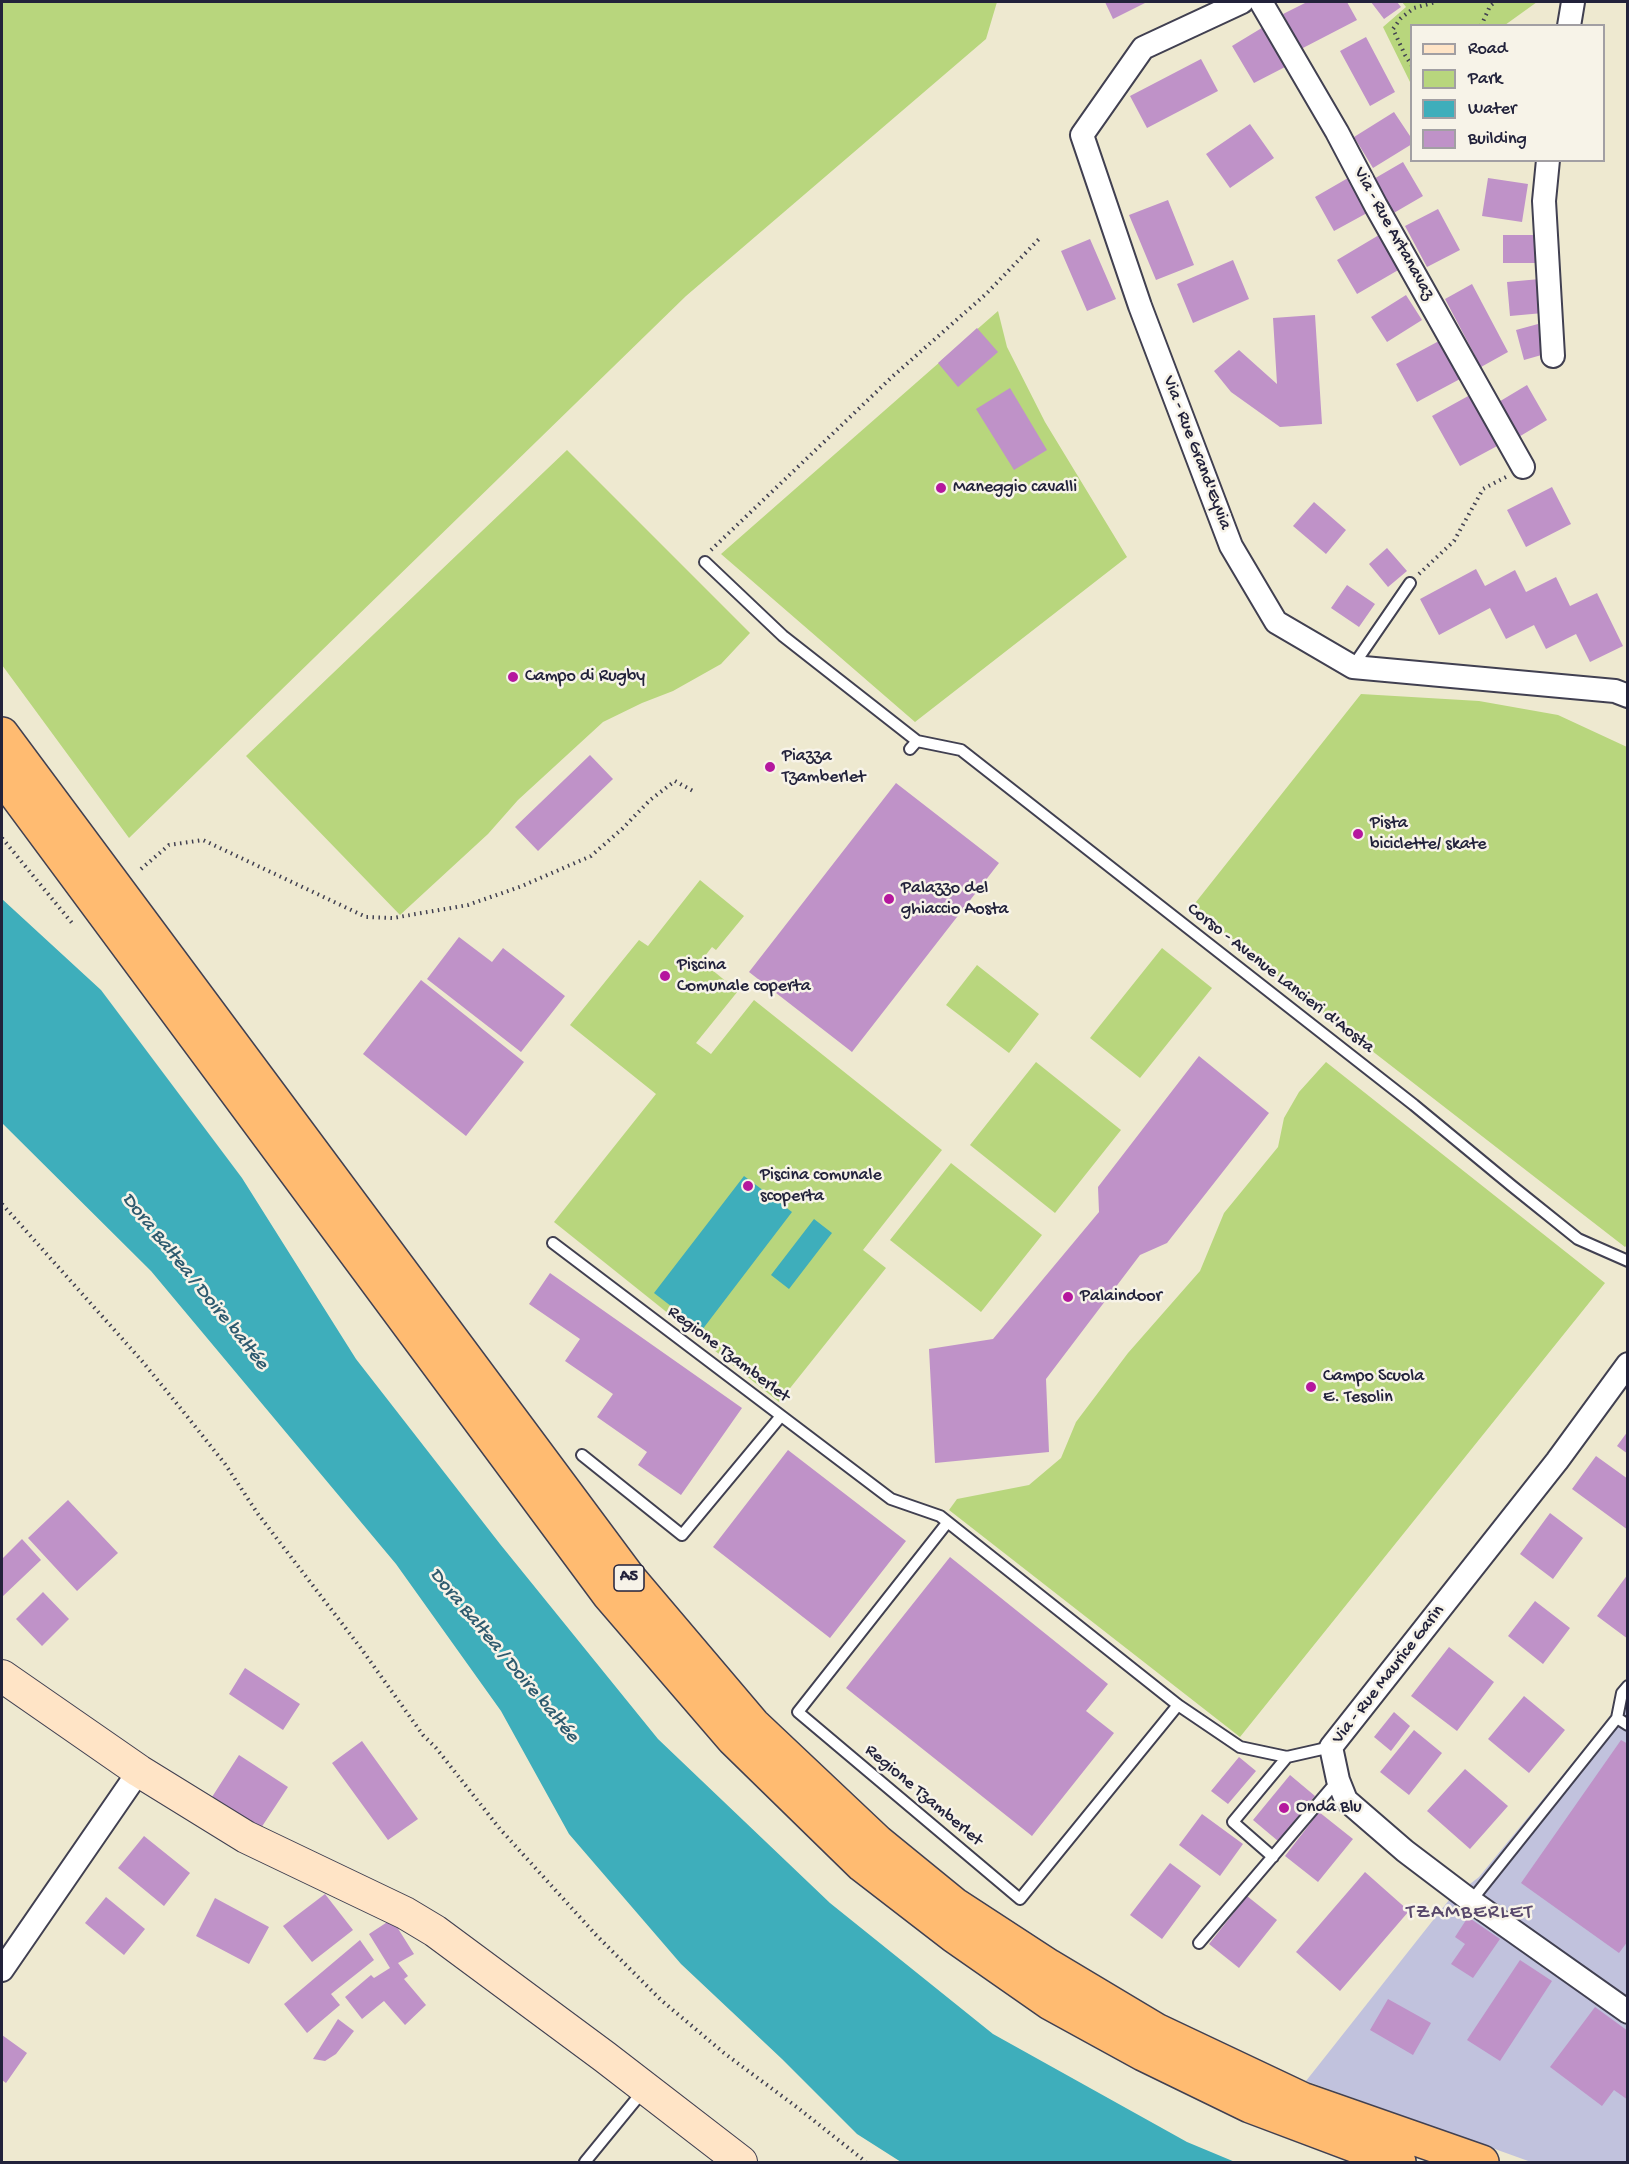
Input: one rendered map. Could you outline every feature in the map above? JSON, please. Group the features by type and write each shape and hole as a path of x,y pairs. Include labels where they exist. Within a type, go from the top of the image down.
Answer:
{"highway":[{"name":"A5","path":"2,734 630,1579 753,1724 878,1842 954,1904 1049,1966 1156,2030 1302,2099 1482,2163"},
{"name":"A5","path":"2,776 609,1595 733,1739 862,1864 954,1936 1050,2003 1143,2054 1250,2106 1400,2163"}],"main road":[{"path":"2,1676 139,1771 246,1837 405,1912 435,1931 741,2163"}],"street":[{"name":"Via - Rue Grand'Eyvia","path":"1242,2 1143,48 1082,135 1140,306 1231,546 1276,622 1353,667 1615,691 1628,696"},
{"name":"Via - Rue Artanavaz","path":"1261,2 1337,132 1376,206 1523,467"},
{"path":"1569,24 1573,2"},
{"path":"1548,162 1544,201 1553,356"},
{"name":"Via - Rue Maurice Garin","path":"1628,1364 1557,1461 1331,1747 1338,1780 1346,1800 1405,1851 1628,2012"},
{"path":"2,1970 139,1771"}],"lane":[{"name":"Corso - Avenue Lancieri d'Aosta","path":"705,562 792,644 913,745 961,750 1414,1105 1578,1239 1628,1261"},
{"path":"1353,667 1410,583"},
{"name":"Regione Tzamberlet","path":"553,1243 891,1499 939,1516 1178,1705 1240,1747 1287,1757 1331,1747"},
{"path":"582,1455 682,1535 781,1416"},
{"name":"Regione Tzamberlet","path":"947,1523 798,1712 1020,1899 1178,1705"},
{"path":"1471,1900 1617,1718 1622,1694 1628,1686"},
{"path":"1617,1718 1628,1725"},
{"path":"1273,1857 1233,1822 1287,1757"},
{"path":"1199,1943 1338,1780"},
{"path":"585,2163 645,2088"}],"path":[{"path":"1410,63 1393,29 1401,18 1414,8 1436,2"},
{"path":"1482,24 1490,6 1495,2"},
{"path":"705,562 711,549 893,376 986,294 1039,239"},
{"path":"1410,583 1454,541 1483,489 1523,467"},
{"path":"141,869 169,845 203,840 366,917 393,918 468,905 522,886 591,856 650,800 675,781 693,791"},
{"path":"2,838 72,923"},
{"path":"2,1204 142,1361 225,1464 258,1514 360,1647 423,1735 436,1748 500,1829 597,1936 661,2000 724,2053 798,2108 866,2163"}],"shaded area":[{"path":"1627,1699 1627,2162 1531,2162 1306,2081 1449,1900 1479,1877"}],"green space":[{"path":"2,2 997,2 986,39 686,296 129,838 2,665"},
{"path":"1402,2 1537,2 1506,24 1410,24 1410,82 1383,27 1406,7"},
{"name":"Maneggio cavalli","path":"998,311 1007,347 1045,422 1127,557 915,722 721,554"},
{"name":"Campo di Rugby","path":"567,450 750,633 721,664 673,691 603,722 518,800 488,834 400,915 246,756"},
{"path":"1361,694 1479,701 1558,715 1627,747 1628,1244 1625,1247 1327,1016 1192,907"},
{"name":"Piscina comunale scoperta","path":"700,880 744,916 716,950 712,947 701,961 738,991 696,1043 711,1054 754,1000 942,1150 863,1250 886,1268 779,1402 554,1222 656,1094 570,1025 639,940 648,946"},
{"path":"1162,948 1212,988 1140,1078 1090,1038"},
{"path":"977,965 1039,1014 1009,1053 946,1005"},
{"path":"1036,1062 1121,1130 1055,1213 970,1145"},
{"name":"Campo Scuola E. Tesolin","path":"1326,1062 1605,1283 1240,1737 949,1510 957,1499 1029,1485 1061,1458 1076,1422 1128,1353 1200,1271 1224,1213 1278,1147 1284,1118 1299,1092"},
{"path":"951,1163 1042,1235 981,1312 890,1240"}],"water":[{"name":"Dora Baltea / Doire baltée","path":"2,899 101,990 242,1178 356,1359 500,1544 658,1739 830,1903 993,2034 1187,2142 1235,2162 901,2162 857,2134 782,2059 681,1964 569,1834 501,1711 396,1564 151,1271 2,1123"},
{"path":"744,1176 792,1212 702,1330 654,1293"},
{"path":"814,1219 832,1233 789,1289 771,1275"}],"building":[{"path":"1105,2 1147,2 1113,19"},
{"path":"1307,2 1347,2 1357,20 1301,49 1283,14"},
{"path":"1371,2 1397,2 1401,7 1384,19"},
{"path":"1265,26 1287,63 1285,67 1254,83 1232,46"},
{"path":"1366,37 1395,92 1370,106 1340,51"},
{"path":"1201,59 1218,91 1147,128 1130,96"},
{"path":"1394,112 1410,136 1410,145 1373,168 1354,137"},
{"path":"1250,124 1274,158 1230,188 1206,154"},
{"path":"1403,162 1423,196 1392,214 1372,180"},
{"path":"1348,178 1367,213 1334,231 1315,197"},
{"path":"1488,178 1528,184 1522,222 1482,216"},
{"path":"1168,200 1194,265 1156,280 1129,215"},
{"path":"1438,209 1460,250 1427,267 1405,226"},
{"path":"1379,235 1400,269 1357,294 1337,260"},
{"path":"1503,235 1538,235 1537,263 1503,263"},
{"path":"1090,239 1116,299 1087,311 1061,251"},
{"path":"1233,260 1249,299 1193,323 1177,284"},
{"path":"1540,279 1543,313 1510,316 1507,282"},
{"path":"1472,284 1508,352 1481,367 1445,299"},
{"path":"1406,295 1422,320 1387,342 1371,317"},
{"path":"1315,315 1322,424 1280,427 1231,392 1214,371 1239,350 1277,384 1273,318"},
{"path":"1538,324 1545,354 1524,360 1516,330"},
{"path":"977,328 998,352 958,387 938,363"},
{"path":"1439,341 1460,379 1417,402 1396,364"},
{"path":"1527,385 1547,420 1517,438 1497,403"},
{"path":"1010,388 1047,450 1014,470 976,409"},
{"path":"1470,395 1499,445 1460,466 1432,416"},
{"path":"1552,487 1571,524 1526,547 1507,510"},
{"path":"1314,502 1346,530 1326,554 1293,526"},
{"path":"1387,548 1407,571 1388,587 1369,564"},
{"path":"1476,569 1485,586 1515,570 1526,592 1556,577 1570,606 1597,593 1623,646 1590,662 1576,634 1546,649 1534,625 1506,639 1490,608 1439,635 1420,599"},
{"path":"1347,585 1375,604 1359,627 1331,608"},
{"path":"590,755 613,779 538,851 515,827"},
{"name":"Palazzo del ghiaccio Aosta","path":"896,783 999,863 852,1052 749,972"},
{"path":"459,937 492,962 503,948 565,996 521,1052 427,979"},
{"path":"421,980 524,1062 466,1136 363,1054"},
{"name":"Palaindoor","path":"1199,1056 1269,1113 1167,1243 1140,1255 1046,1379 1049,1452 935,1463 929,1349 993,1339 1099,1212 1098,1187"},
{"path":"550,1273 742,1408 681,1495 638,1465 647,1452 597,1417 613,1394 565,1361 580,1339 529,1304"},
{"path":"1628,1431 1628,1454 1617,1446"},
{"path":"788,1450 906,1541 830,1638 713,1547"},
{"path":"1596,1456 1628,1479 1628,1530 1572,1489"},
{"path":"68,1500 118,1553 77,1591 28,1538"},
{"path":"1550,1513 1583,1538 1553,1579 1520,1554"},
{"path":"22,1539 41,1560 2,1597 2,1559"},
{"path":"950,1557 1108,1684 1086,1711 1114,1733 1032,1836 846,1688"},
{"path":"1628,1574 1628,1639 1597,1616"},
{"path":"43,1592 69,1619 42,1646 16,1619"},
{"path":"1535,1601 1570,1628 1543,1664 1508,1636"},
{"path":"1449,1647 1494,1682 1457,1731 1411,1696"},
{"path":"245,1668 300,1704 283,1730 229,1694"},
{"path":"1524,1696 1565,1730 1529,1773 1488,1739"},
{"path":"1394,1712 1410,1726 1391,1751 1374,1737"},
{"path":"1414,1730 1442,1753 1409,1795 1380,1772"},
{"path":"1621,1740 1628,1744 1628,1941 1619,1953 1521,1883"},
{"path":"362,1741 418,1819 388,1840 332,1763"},
{"path":"239,1755 288,1787 261,1828 212,1797"},
{"path":"1239,1757 1256,1771 1228,1804 1211,1791"},
{"path":"1465,1769 1508,1806 1470,1849 1427,1811"},
{"name":"Onda Blu","path":"1290,1775 1315,1796 1278,1841 1253,1820"},
{"path":"1319,1812 1353,1839 1318,1882 1285,1856"},
{"path":"1202,1814 1243,1844 1220,1876 1179,1845"},
{"path":"144,1836 190,1873 164,1906 118,1868"},
{"path":"1170,1863 1201,1886 1162,1939 1130,1915"},
{"path":"1365,1872 1409,1911 1340,1991 1296,1952"},
{"path":"325,1894 353,1930 312,1962 283,1926"},
{"path":"1247,1896 1277,1920 1239,1968 1209,1944"},
{"path":"106,1897 145,1929 124,1955 85,1923"},
{"path":"215,1898 269,1927 249,1964 196,1936"},
{"path":"1468,1917 1500,1939 1473,1978 1451,1964 1465,1944 1455,1937"},
{"path":"392,1919 414,1954 398,1963 408,1976 404,1979 426,2005 405,2025 384,2001 362,2019 345,1997 371,1975 374,1978 390,1968 369,1934"},
{"path":"360,1940 374,1960 331,1994 340,2005 307,2033 284,2004"},
{"path":"1520,1960 1552,1981 1500,2061 1467,2040"},
{"path":"1388,1999 1431,2023 1413,2055 1370,2030"},
{"path":"1595,2007 1628,2031 1628,2100 1614,2090 1602,2106 1550,2067"},
{"path":"338,2019 354,2031 336,2054 325,2061 313,2059"},
{"path":"2,2035 27,2053 6,2083 2,2080"}],"place":[{"name":"Maneggio cavalli","path":"941,488"},
{"name":"Campo di Rugby","path":"513,677"},
{"name":"Piazza Tzamberlet","path":"770,767"},
{"name":"Pista biciclette/ skate","path":"1358,834"},
{"name":"Palazzo del ghiaccio Aosta","path":"889,899"},
{"name":"Piscina Comunale coperta","path":"665,976"},
{"name":"Piscina comunale scoperta","path":"748,1186"},
{"name":"Palaindoor","path":"1068,1297"},
{"name":"Campo Scuola E. Tesolin","path":"1311,1387"},
{"name":"Onda Blu","path":"1284,1808"}],"district":[{"name":"TZAMBERLET","path":"1470,1914"}]}
